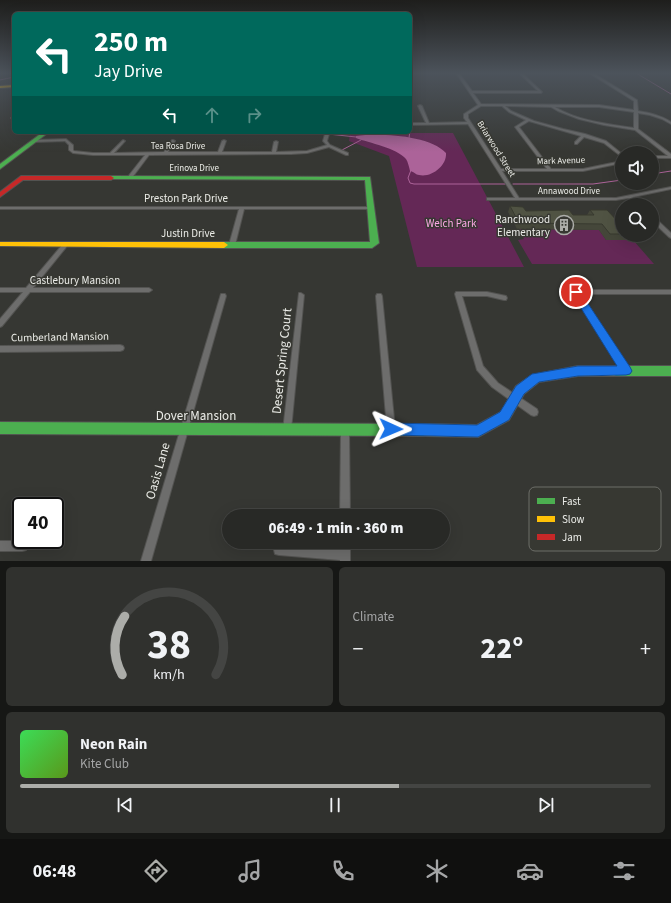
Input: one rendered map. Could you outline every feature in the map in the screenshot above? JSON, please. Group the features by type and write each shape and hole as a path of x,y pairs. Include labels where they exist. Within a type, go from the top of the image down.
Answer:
{"main road":[{"path":"0,167 43,134"},
{"name":"Erinova Drive","path":"0,195 21,178 368,178 371,208"},
{"name":"Justin Drive","path":"0,244 375,244 371,208"},
{"name":"Dover Mansion","path":"0,428 287,430 391,429 478,431 505,416 520,390 536,378 578,371 671,370"}],"street":[{"name":"Briarwood Street","path":"476,99 480,105 466,114 469,123 518,199"},
{"path":"633,99 636,101 636,129"},
{"path":"480,105 599,106 663,118 671,123"},
{"path":"420,106 428,124"},
{"path":"503,106 514,114 528,120 605,142 615,150"},
{"path":"552,106 565,114 620,127 636,129 671,156"},
{"path":"528,120 517,127 550,170"},
{"path":"412,124 469,123"},
{"path":"327,134 325,140 329,146 347,154"},
{"path":"576,143 584,135"},
{"name":"Tea Rosa Drive","path":"34,141 66,140 73,152 111,154 306,152 329,146"},
{"path":"111,154 123,141"},
{"path":"165,154 173,141"},
{"path":"219,154 224,141"},
{"path":"274,153 276,142"},
{"path":"129,178 148,154"},
{"path":"659,157 671,156"},
{"name":"Mark Avenue","path":"499,170 583,170 615,163"},
{"name":"Annawood Drive","path":"489,199 608,199 630,197 671,188"},
{"name":"Preston Park Drive","path":"0,208 371,208"},
{"path":"232,245 242,208"},
{"path":"659,225 671,236"},
{"path":"0,324 65,245"},
{"name":"Castlebury Mansion","path":"0,290 149,290"},
{"path":"626,371 576,292 671,292"},
{"path":"504,298 487,294 458,294 480,368 495,385 534,412"},
{"name":"Desert Spring Court","path":"287,430 301,295"},
{"name":"Oasis Lane","path":"146,561 223,296"},
{"path":"379,296 391,429"},
{"name":"Cumberland Mansion","path":"0,349 120,348"},
{"path":"345,430 345,509"},
{"path":"0,546 12,546"},
{"path":"279,550 345,558"}],"green space":[{"name":"Welch Park","path":"453,133 524,267 417,267 389,156 349,141 350,134"},
{"path":"517,229 599,230 606,240 615,240 615,242 635,242 654,264 532,264 518,240 524,239"}],"shaded area":[{"path":"390,135 416,139 428,142 438,147 446,153 446,158 441,166 433,173 428,175 418,175 410,171 407,160 402,155 390,149 356,138 356,136"}],"building":[{"path":"510,206 523,207 526,211 569,210 573,215 594,215 590,210 607,210 615,219 615,234 610,234 602,224 519,223"}],"waterway":[{"path":"328,134 356,137"},
{"path":"409,138 410,134"},
{"path":"342,150 361,140"},
{"path":"411,170 408,178 410,183 414,184 505,184"},
{"path":"659,173 671,171"},
{"path":"513,184 593,184 615,181"}],"traffic: fast":[{"path":"0,167 43,134"},
{"path":"111,178 368,178 375,243 372,245 224,245"},
{"path":"614,371 671,371"},
{"path":"0,428 425,430"}],"traffic: slow":[{"path":"0,244 224,245"},
{"path":"425,430 478,431 505,416 520,390 536,378 578,371 614,371"}],"traffic: jam":[{"path":"0,195 21,178 111,178"}],"place":[{"name":"Ranchwood Elementary","path":"564,225"}],"route":[{"path":"391,429 478,431 505,416 520,390 536,378 578,371 626,371 576,292"}]}
